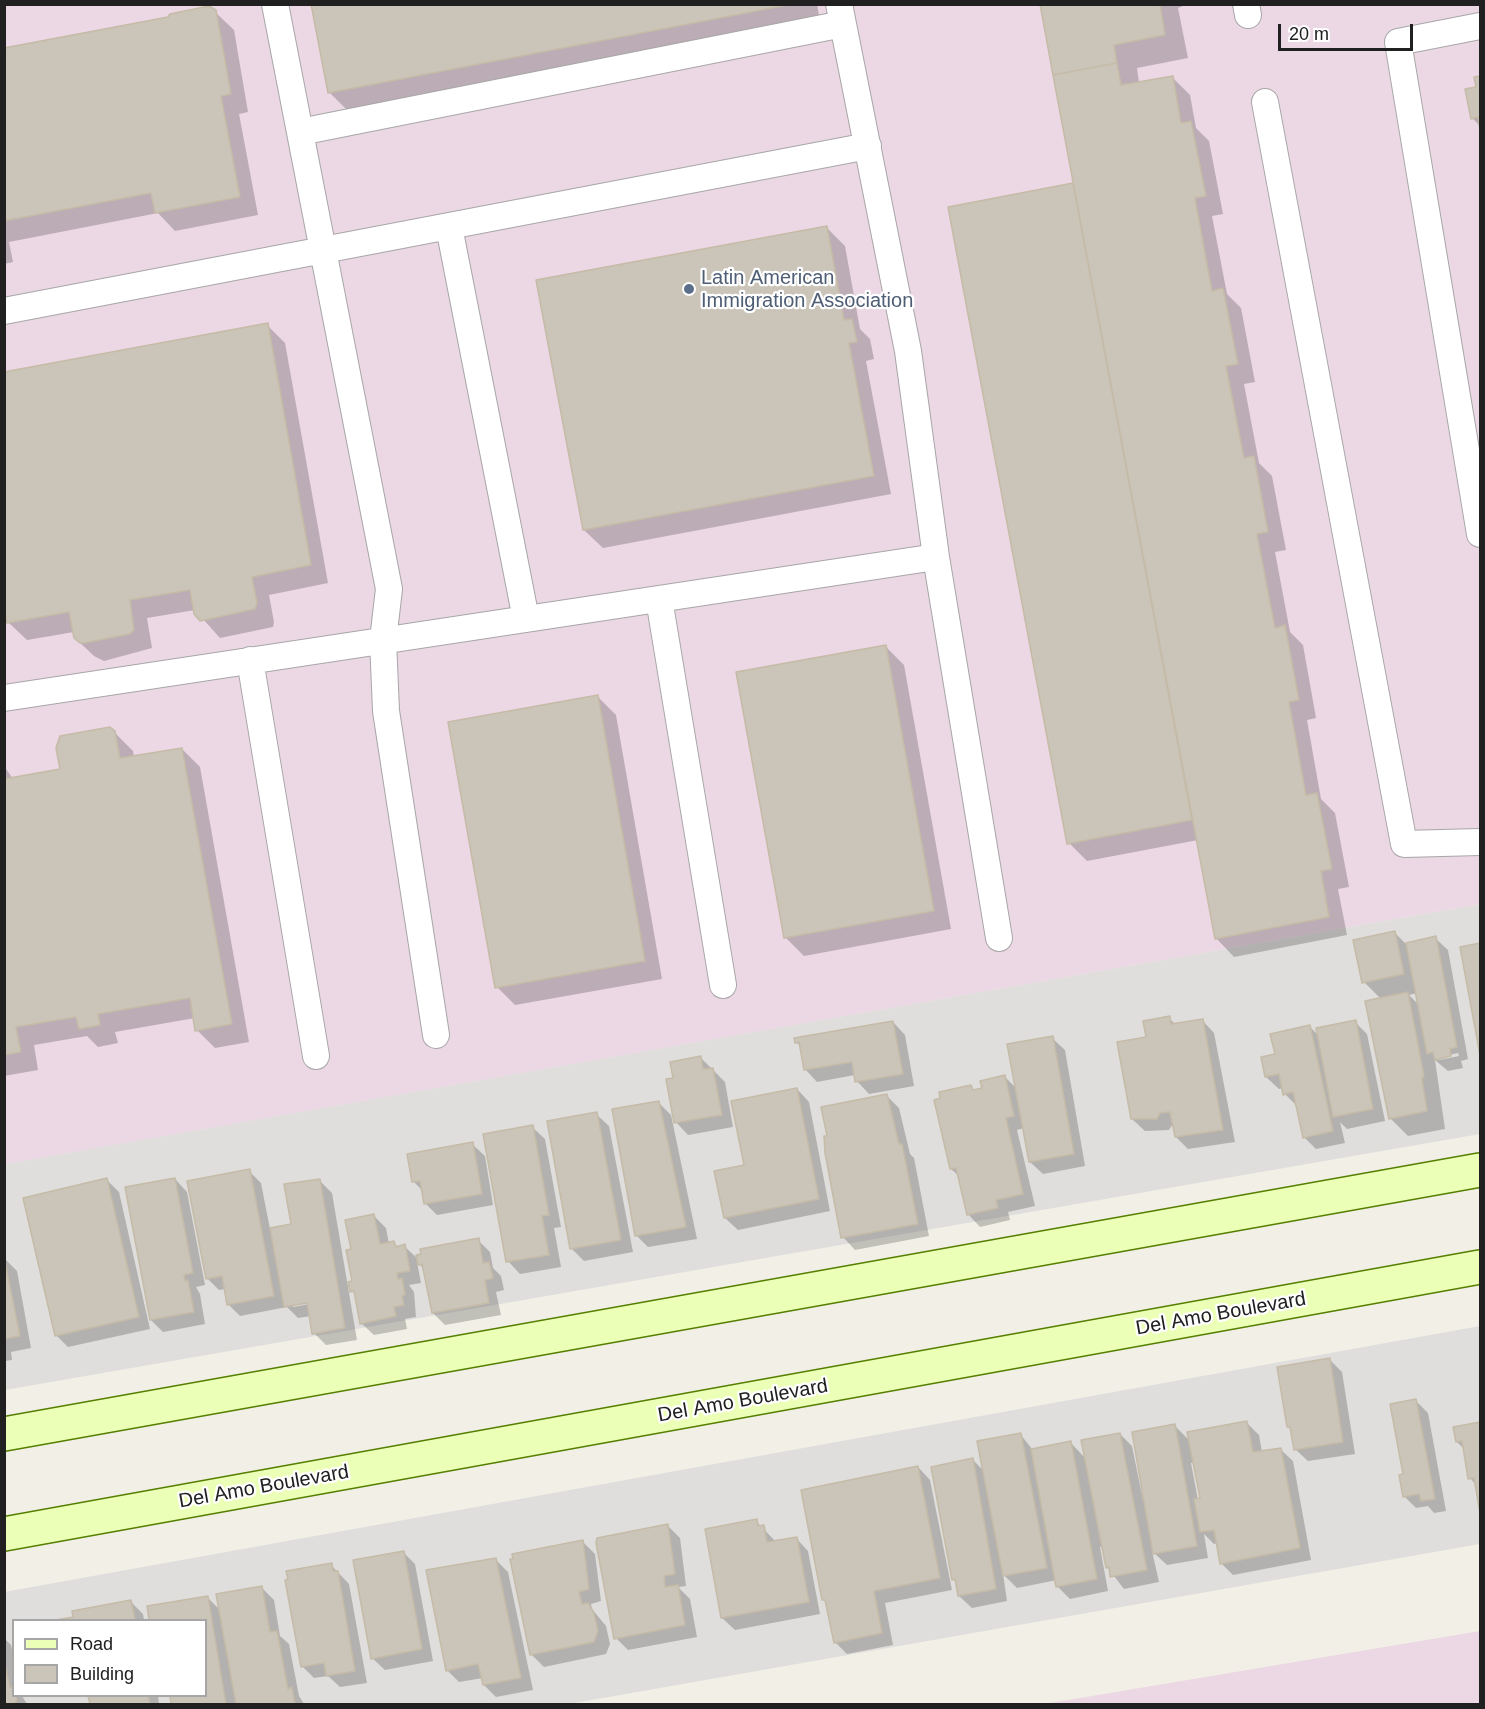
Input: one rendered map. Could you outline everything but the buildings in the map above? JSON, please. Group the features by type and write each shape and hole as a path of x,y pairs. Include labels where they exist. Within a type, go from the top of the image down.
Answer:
{"main road":[{"path":"4,1434 1480,1170"},
{"name":"Del Amo Boulevard","path":"4,1534 1480,1267"}],"lane":[{"path":"274,4 389,589 383,640 386,711 436,1035"},
{"path":"300,132 841,14 908,351 936,557 999,938"},
{"path":"1480,26 1398,42 1480,534"},
{"path":"1265,102 1404,844 1480,842"},
{"path":"4,311 324,252 868,146"},
{"path":"449,227 526,618"},
{"path":"4,698 936,557"},
{"path":"659,599 723,985"},
{"path":"250,660 316,1056"}],"shaded area":[{"path":"5,5 1480,5 1480,904 5,1164"},
{"path":"1480,904 1480,1134 5,1390 4,1164"},
{"path":"1480,1326 1480,1544 569,1704 5,1704 4,1592"},
{"path":"1480,1631 1480,1704 1044,1704"}],"place":[{"name":"Latin American Immigration Association","path":"689,289"}]}
